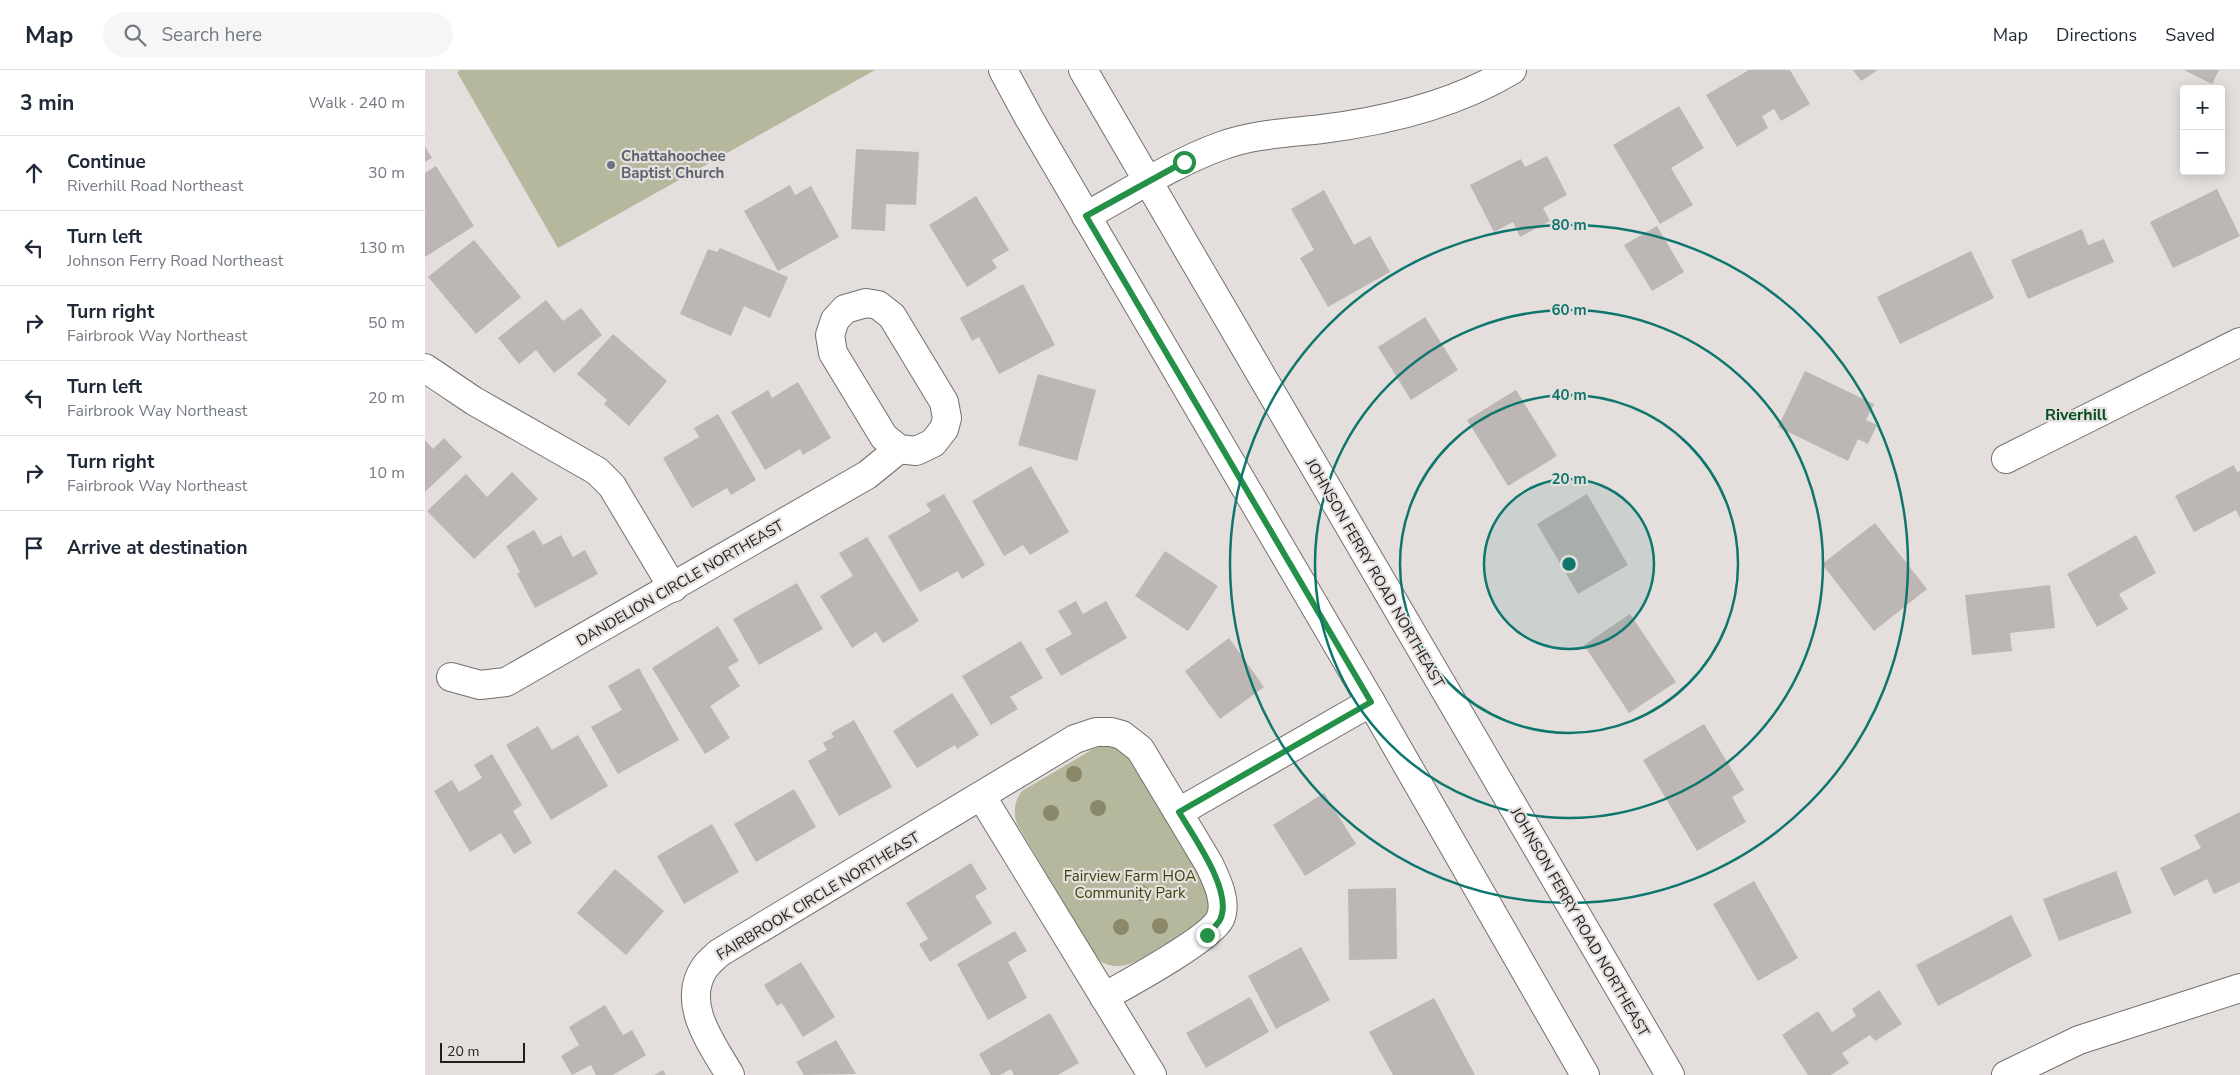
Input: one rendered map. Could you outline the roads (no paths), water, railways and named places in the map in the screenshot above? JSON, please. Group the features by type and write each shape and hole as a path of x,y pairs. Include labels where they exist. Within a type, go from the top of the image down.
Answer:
{"street":[{"path":"1003,70 1086,216 1371,702 1585,1075"},
{"name":"JOHNSON FERRY ROAD NORTHEAST","path":"1083,70 1670,1075"},
{"path":"1086,216 1184,162 1221,146 1269,134 1322,129 1378,120 1443,102 1500,78 1512,70"},
{"path":"866,303 877,305 892,316 944,402 947,418 944,429 933,443 917,450 899,449 884,437 833,352 830,335 835,320 845,310 866,303"},
{"path":"2005,459 2240,342"},
{"path":"425,368 474,401 597,471 612,486 673,588"},
{"name":"DANDELION CIRCLE NORTHEAST","path":"451,677 480,685 506,682 673,588 867,475 886,462 899,449"},
{"path":"1179,812 1371,702"},
{"name":"FAIRBROOK CIRCLE NORTHEAST","path":"730,1075 702,1028 697,1007 697,985 705,966 719,953 738,941 983,797 1075,739 1096,732 1122,734 1141,749 1209,864 1218,883 1222,901 1220,919 1207,935 1105,997"},
{"path":"983,797 1152,1075"},
{"path":"2006,1075 2079,1040 2240,988"}],"place":[{"name":"Chattahoochee Baptist Church","path":"611,165"}],"district":[{"name":"Riverhill","path":"2076,415"}],"park label":[{"name":"Fairview Farm HOA Community Park","path":"1130,884"}]}
